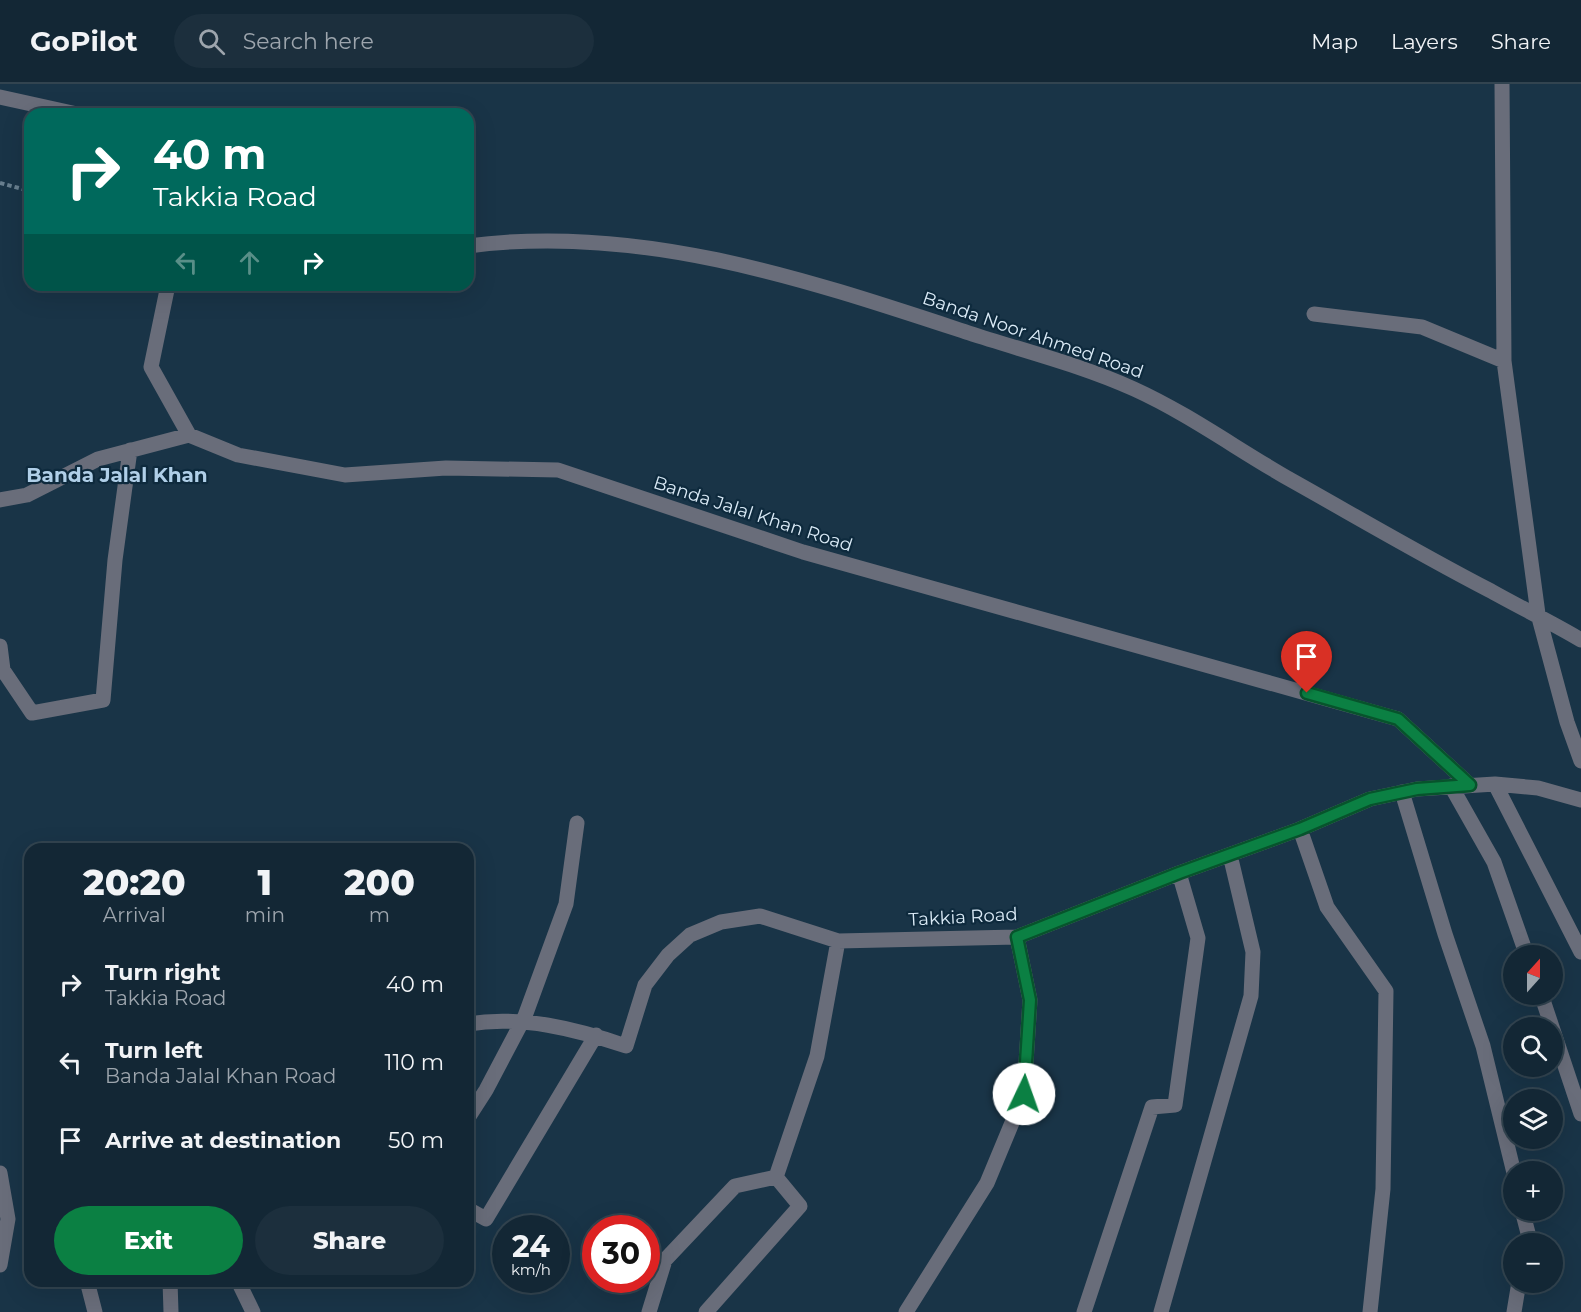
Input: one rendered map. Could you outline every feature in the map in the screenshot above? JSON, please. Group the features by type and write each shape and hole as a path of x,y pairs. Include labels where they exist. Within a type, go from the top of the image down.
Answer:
{"street":[{"path":"1502,84 1504,362 1538,614 1567,722 1581,761"},
{"path":"0,97 49,108"},
{"name":"Banda Noor Ahmed Road","path":"474,246 543,241 619,245 689,253 753,266 861,297 1054,359 1134,389 1189,418 1251,457 1492,592 1538,614 1581,640"},
{"path":"0,500 27,495 98,459 189,435 151,367 167,291"},
{"path":"1314,314 1422,327 1504,362"},
{"name":"Banda Jalal Khan Road","path":"189,435 238,455 345,475 446,468 558,471 802,552 1398,719 1470,785"},
{"path":"0,646 2,671 32,713 103,700 115,560 130,450"},
{"path":"1495,784 1581,952"},
{"name":"Takkia Road","path":"474,1024 522,1023 550,1026 596,1035 626,1046 645,985 668,955 690,935 721,922 760,916 838,940 1017,937 1179,873 1300,829 1370,799 1402,792 1451,786 1495,784 1538,788 1581,800"},
{"path":"1451,786 1494,862 1523,945"},
{"path":"1402,792 1445,933 1484,1046 1511,1161"},
{"path":"474,1109 522,1023 566,904 577,823"},
{"path":"1300,829 1327,907 1386,991 1383,1189 1370,1312"},
{"path":"1161,1312 1251,996 1253,952 1230,855"},
{"path":"1084,1312 1152,1107 1176,1105 1198,938 1179,873"},
{"path":"906,1312 987,1183 1024,1094 1030,1000 1017,937"},
{"path":"776,1177 817,1056 838,940"},
{"path":"1545,1005 1581,1114"},
{"path":"474,1212 486,1219 596,1035"},
{"path":"0,1173 8,1219 0,1265"},
{"path":"649,1312 664,1260 735,1186 776,1177"},
{"path":"706,1312 800,1206 776,1177"},
{"path":"89,1287 95,1312"},
{"path":"170,1287 171,1312"},
{"path":"241,1287 253,1312"},
{"path":"1514,1312 1517,1293"}],"path":[{"path":"0,183 24,189"}],"district":[{"name":"Banda Jalal Khan","path":"117,475"}],"route":[{"path":"1024,1094 1030,1000 1017,937 1179,873 1261,845 1370,799 1417,789 1470,785 1398,719 1307,693"}]}
